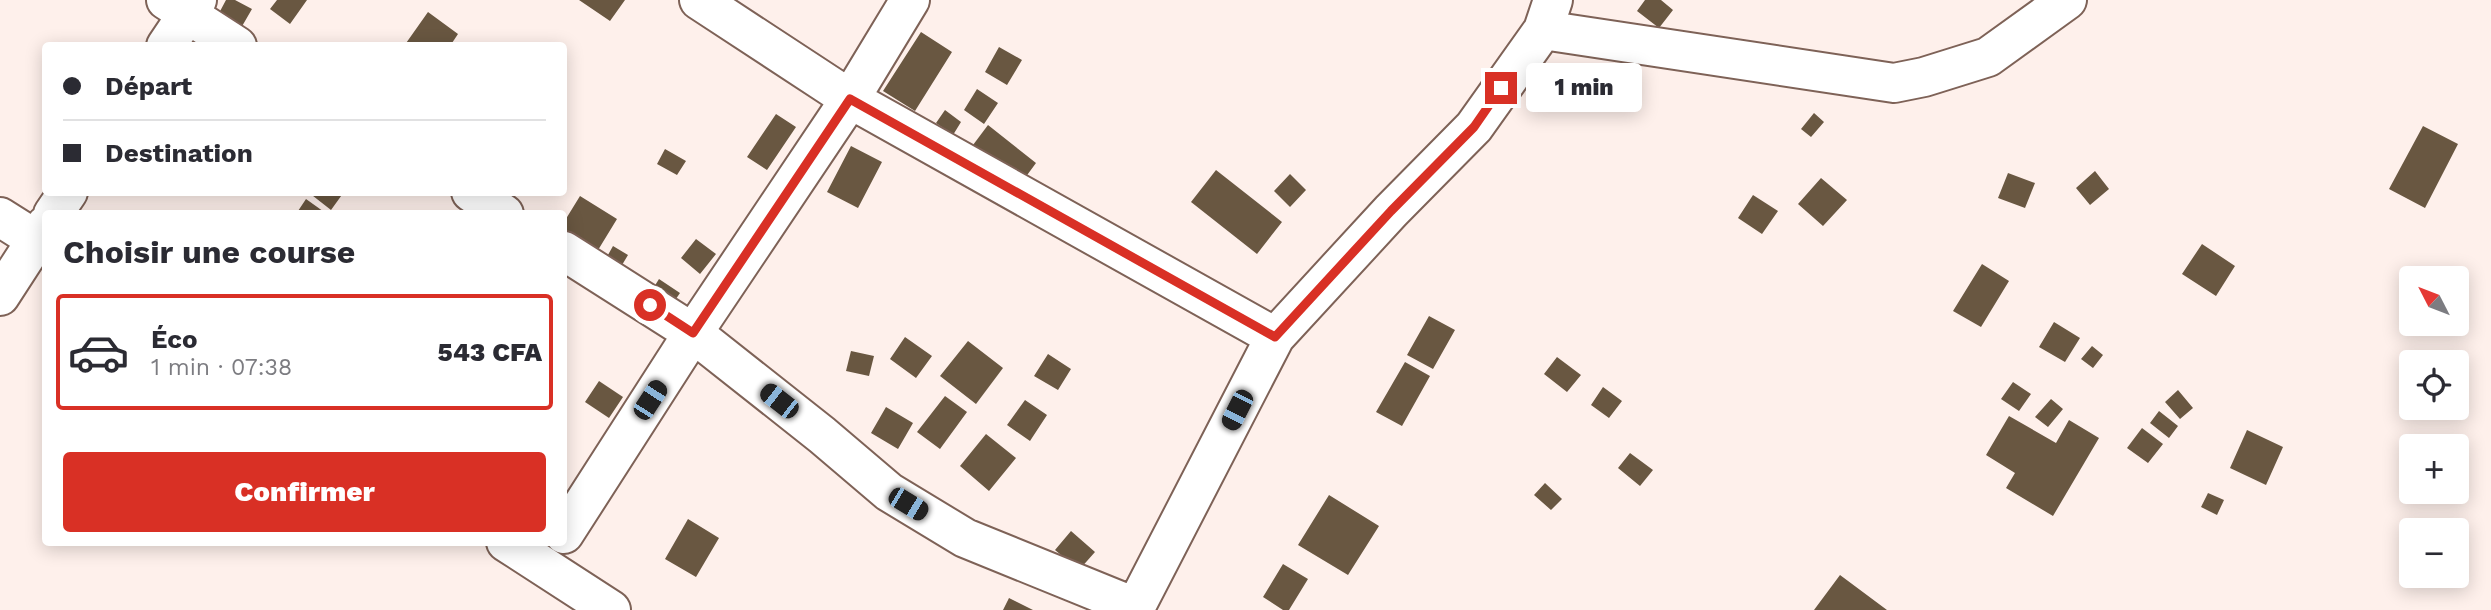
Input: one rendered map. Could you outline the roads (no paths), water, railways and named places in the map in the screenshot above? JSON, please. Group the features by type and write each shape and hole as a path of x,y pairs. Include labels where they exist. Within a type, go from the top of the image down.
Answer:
{"street":[{"path":"699,0 850,99 1275,337"},
{"path":"567,529 693,333 850,99 910,0"},
{"path":"567,253 693,333 889,492 965,538 1135,609 1275,337 1391,211 1474,127 1548,15 1894,83 1924,77 1988,57 2067,0"},
{"path":"168,42 183,5 232,42"},
{"path":"477,196 498,210"},
{"path":"0,217 42,230"},
{"path":"0,296 42,235"},
{"path":"521,546 550,554 611,610"}]}
